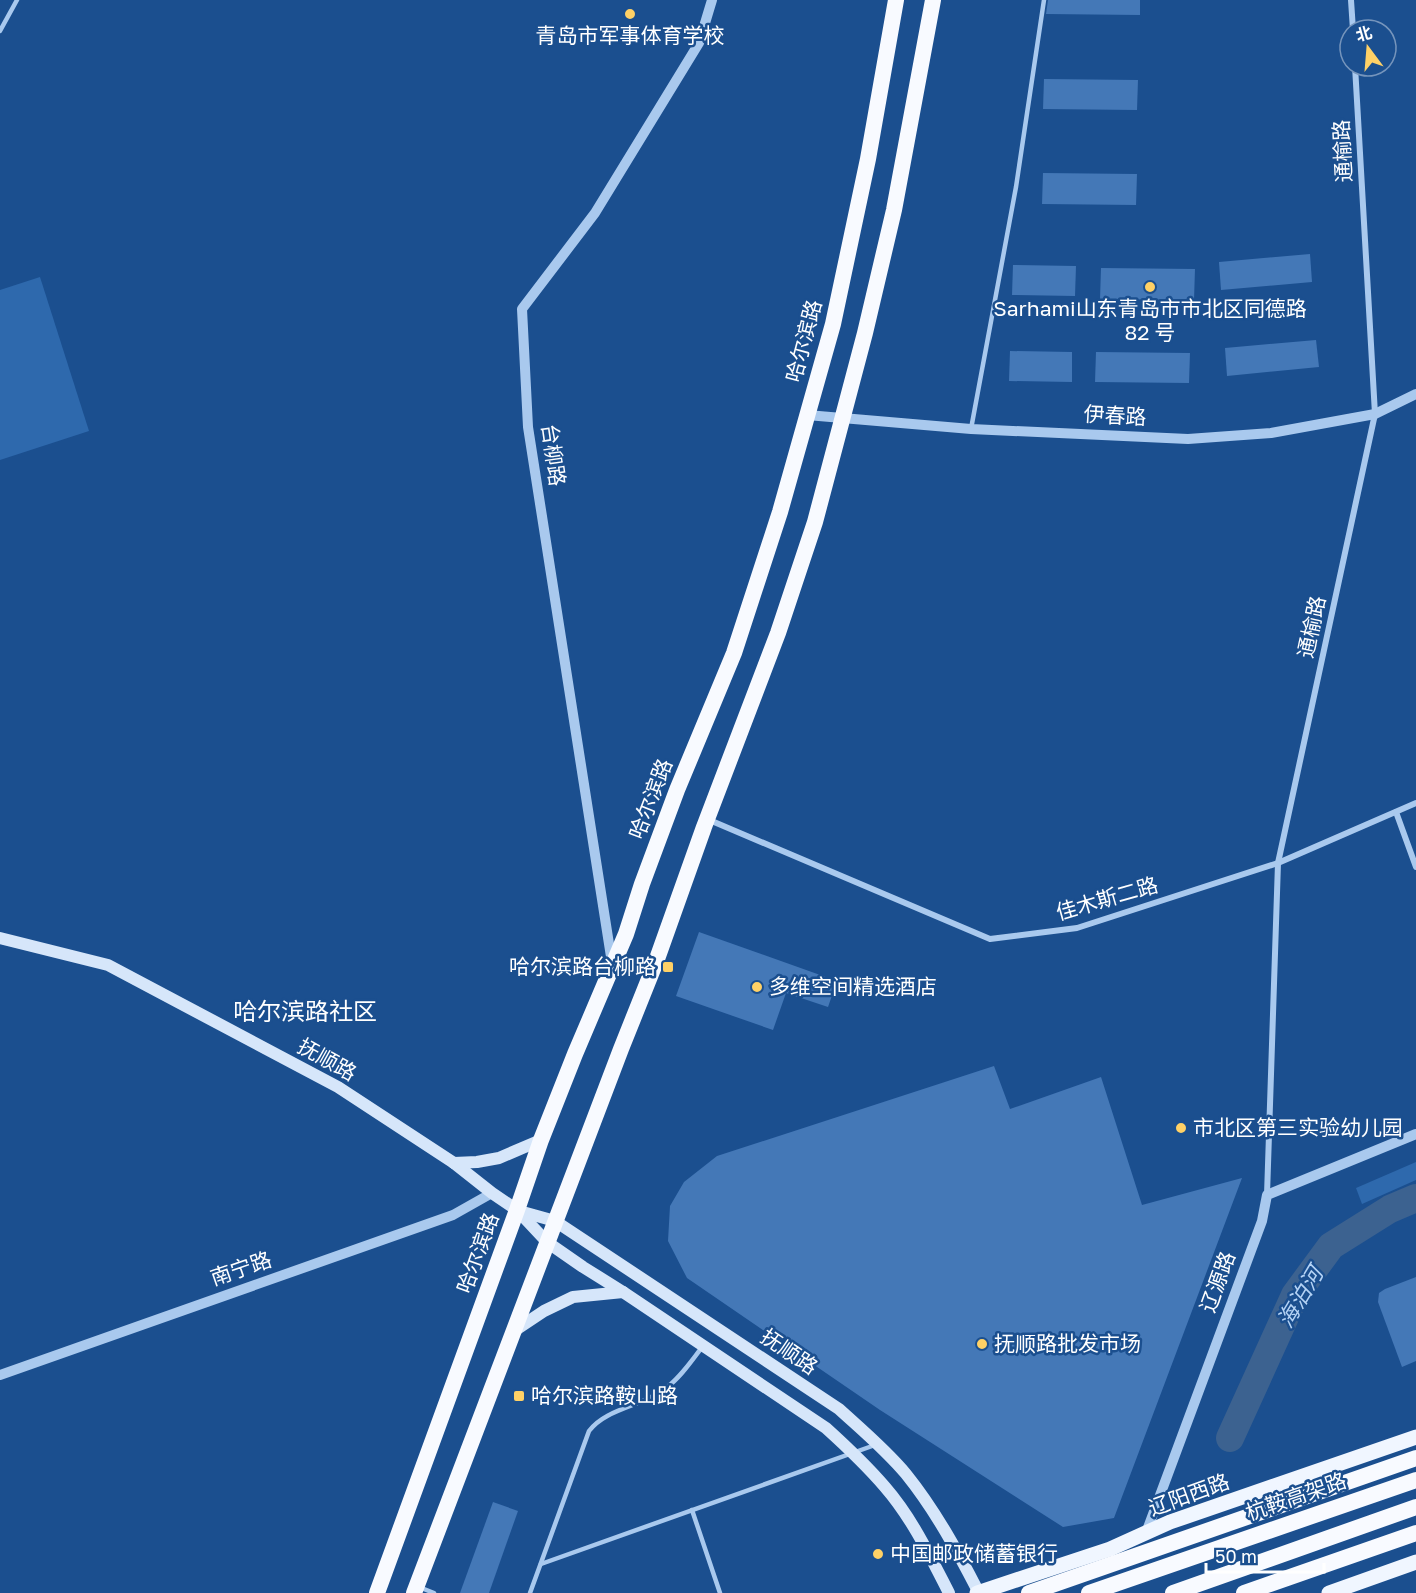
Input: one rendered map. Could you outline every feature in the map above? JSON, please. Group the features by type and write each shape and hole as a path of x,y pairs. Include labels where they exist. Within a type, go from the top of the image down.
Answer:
{"highway":[{"name":"哈尔滨路","path":"377,1593 518,1210 541,1140 626,934 677,790 734,653 780,512 833,324 868,159 896,0"},
{"path":"415,1590 657,959 707,819 778,633 815,522 894,210 933,0"},
{"path":"1029,1593 1416,1458"},
{"name":"杭鞍高架路","path":"1089,1593 1416,1479"},
{"path":"1173,1593 1416,1507"},
{"path":"1244,1593 1416,1533"}],"main road":[{"name":"抚顺路","path":"0,938 108,965 338,1087 454,1162 492,1193 518,1210 547,1242 826,1428 886,1488 919,1534 949,1593"},
{"path":"454,1162 477,1162 499,1158 541,1140"},
{"name":"抚顺路","path":"518,1210 555,1221 839,1409 878,1444 905,1473 936,1515 978,1593"},
{"path":"514,1330 544,1311 573,1298 623,1292"},
{"name":"辽阳西路","path":"978,1593 1110,1549 1170,1522 1416,1437"},
{"path":"1329,1593 1416,1562"}],"street":[{"name":"台柳路","path":"613,966 528,427 522,309 595,213 699,43 712,0"},
{"path":"1351,0 1352,18"},
{"name":"通榆路","path":"1267,1195 1278,863 1375,414 1356,78"},
{"name":"伊春路","path":"807,415 971,429 1188,439 1271,433 1375,414 1416,394"},
{"name":"佳木斯二路","path":"707,819 990,939 1077,928 1278,863 1416,803"},
{"path":"1396,812 1416,867"},
{"path":"1267,1195 1416,1134"},
{"name":"南宁路","path":"0,1375 453,1215 492,1193"},
{"name":"辽源路","path":"1146,1533 1262,1221 1267,1195"}],"lane":[{"path":"0,31 17,0"},
{"path":"971,429 1016,188 1044,0"},
{"path":"530,1593 589,1431 600,1419 655,1396 666,1389 703,1346"},
{"path":"541,1564 878,1444"},
{"path":"692,1510 720,1593"},
{"path":"415,1590 434,1593"}],"shaded area":[{"path":"40,277 89,431 0,460 0,290"},
{"path":"1416,1162 1416,1180 1362,1204 1356,1188"}],"building":[{"path":"1048,0 1140,0 1140,15 1046,14"},
{"path":"1044,79 1138,80 1137,110 1043,109"},
{"path":"1043,173 1137,174 1136,205 1042,204"},
{"path":"1310,254 1312,282 1221,290 1219,262"},
{"path":"1013,265 1076,266 1075,296 1012,295"},
{"path":"1101,268 1195,269 1194,300 1100,299"},
{"path":"1316,340 1319,367 1227,376 1225,348"},
{"path":"1010,351 1072,352 1072,382 1009,381"},
{"path":"1096,352 1190,353 1189,383 1095,382"},
{"name":"多维空间精选酒店","path":"699,932 837,981 828,1007 786,993 773,1030 676,996"},
{"name":"抚顺路批发市场","path":"994,1066 1010,1109 1101,1077 1142,1205 1242,1178 1114,1518 1063,1527 880,1410 687,1278 668,1241 670,1206 684,1182 717,1156"},
{"path":"1416,1277 1416,1361 1402,1367 1378,1302 1379,1293"},
{"path":"493,1502 518,1511 489,1593 460,1593"}],"waterway":[{"name":"海泊河","path":"1230,1438 1295,1295 1331,1246 1390,1209 1416,1198"}],"place":[{"name":"青岛市军事体育学校","path":"630,14"},
{"name":"Sarhami山东青岛市市北区同德路 82 号","path":"1150,287"},
{"name":"哈尔滨路台柳路","path":"668,967"},
{"name":"多维空间精选酒店","path":"757,987"},
{"name":"市北区第三实验幼儿园","path":"1181,1128"},
{"name":"抚顺路批发市场","path":"982,1344"},
{"name":"哈尔滨路鞍山路","path":"519,1396"},
{"name":"中国邮政储蓄银行","path":"878,1554"}],"district":[{"name":"哈尔滨路社区","path":"305,1012"}]}
